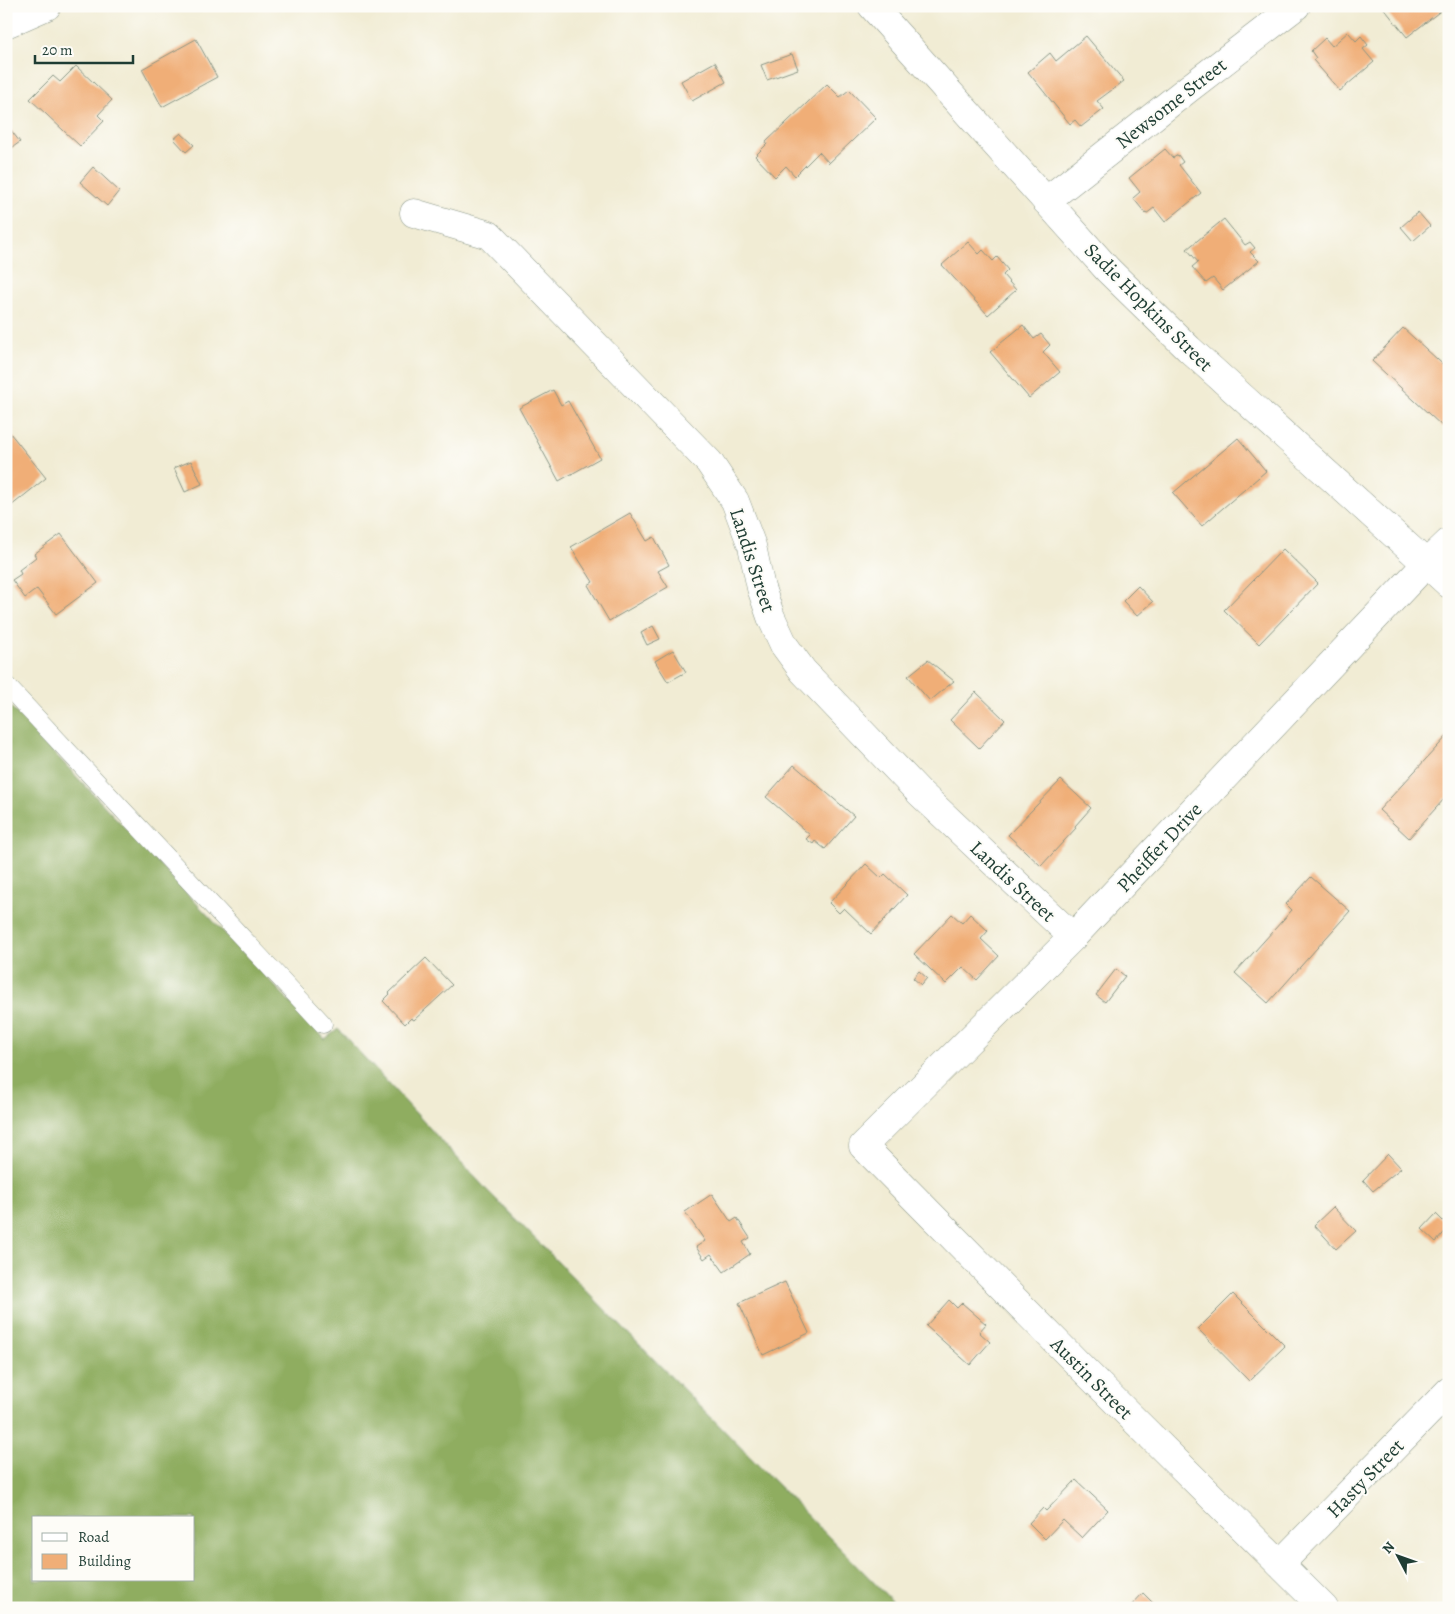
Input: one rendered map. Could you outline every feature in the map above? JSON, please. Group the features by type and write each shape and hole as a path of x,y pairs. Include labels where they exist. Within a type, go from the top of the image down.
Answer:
{"street":[{"path":"6,24 47,6"},
{"name":"Sadie Hopkins Street","path":"872,6 1108,270 1189,349 1449,584"},
{"name":"Newsome Street","path":"1046,201 1296,6"},
{"name":"Landis Street","path":"414,213 489,235 709,462 738,510 752,546 761,588 771,617 784,645 803,671 920,793 1073,937"},
{"name":"Pheiffer Drive","path":"863,1146 1073,937 1426,563 1449,542"},
{"name":"Austin Street","path":"863,1146 1086,1372 1324,1608"},
{"name":"Hasty Street","path":"1280,1564 1449,1391"}],"lane":[{"path":"6,685 323,1024"}],"green space":[{"path":"6,702 325,1039 338,1029 486,1189 899,1608 6,1608"}],"building":[{"path":"1382,6 1441,6 1443,9 1407,37"},
{"path":"1348,32 1356,41 1361,36 1368,45 1363,49 1374,62 1340,91 1313,60 1316,58 1311,51 1325,38 1332,46"},
{"path":"1086,36 1124,81 1097,101 1104,109 1081,127 1075,120 1070,124 1028,72 1050,53 1056,61"},
{"path":"196,39 217,77 162,107 142,69"},
{"path":"792,54 798,69 767,80 761,65"},
{"path":"715,62 726,82 692,101 681,81"},
{"path":"76,66 112,100 98,115 104,121 80,146 30,99 53,76 60,82"},
{"path":"827,84 840,97 849,90 876,118 829,163 819,152 795,176 786,166 775,177 755,156 767,144 766,142"},
{"path":"6,124 20,142 6,152"},
{"path":"181,133 194,145 186,152 174,139"},
{"path":"1165,149 1173,158 1178,155 1183,162 1179,165 1201,193 1165,222 1154,208 1146,214 1133,198 1140,192 1129,178"},
{"path":"93,167 119,191 107,206 80,182"},
{"path":"1418,212 1430,226 1413,241 1401,227"},
{"path":"1224,219 1245,245 1250,242 1255,248 1250,252 1259,261 1223,290 1213,278 1206,283 1192,267 1198,262 1187,249"},
{"path":"968,242 979,254 983,250 993,261 997,257 1008,270 1003,275 1016,290 988,315 942,265"},
{"path":"1023,325 1034,339 1041,334 1050,345 1043,352 1060,372 1029,398 990,352"},
{"path":"1403,328 1449,370 1449,421 1443,427 1372,361"},
{"path":"553,390 561,405 568,401 600,458 559,481 519,408"},
{"path":"6,428 46,478 11,506 6,501"},
{"path":"1238,438 1266,471 1202,526 1173,493"},
{"path":"191,461 202,484 185,492 174,468"},
{"path":"630,513 647,541 654,537 669,565 658,571 668,587 609,621 588,585 593,582 571,547"},
{"path":"61,534 98,583 56,614 37,589 25,598 12,580 21,574 19,570 36,557 34,554"},
{"path":"1283,549 1318,583 1259,644 1224,610"},
{"path":"1138,586 1153,602 1137,616 1123,601"},
{"path":"653,626 660,639 647,645 641,633"},
{"path":"673,650 686,672 668,682 655,661"},
{"path":"928,660 954,681 930,701 908,676"},
{"path":"976,692 1005,720 979,748 950,720"},
{"path":"1449,734 1449,802 1445,798 1409,838 1379,810"},
{"path":"794,765 854,816 825,849 815,841 813,844 806,839 810,835 766,797"},
{"path":"1061,780 1091,808 1075,826 1076,828 1041,866 1008,835"},
{"path":"866,864 881,878 885,874 907,895 871,934 844,908 839,913 829,903"},
{"path":"1311,877 1350,911 1268,1003 1235,973 1292,910 1286,904"},
{"path":"952,914 962,923 970,914 988,931 981,939 999,956 977,980 963,967 946,984 914,954"},
{"path":"426,958 452,985 414,1020 411,1018 405,1024 383,1001"},
{"path":"1116,969 1125,976 1105,1002 1096,995"},
{"path":"919,971 927,978 921,985 913,978"},
{"path":"1388,1154 1401,1168 1373,1191 1363,1180"},
{"path":"712,1194 731,1222 737,1218 750,1238 743,1242 750,1254 724,1272 711,1254 704,1259 696,1247 705,1241 685,1212"},
{"path":"1333,1207 1356,1231 1336,1249 1314,1225"},
{"path":"1436,1214 1449,1227 1436,1242 1422,1229"},
{"path":"785,1282 809,1333 763,1355 739,1303"},
{"path":"1233,1294 1285,1346 1249,1381 1198,1329"},
{"path":"949,1300 957,1308 962,1303 986,1324 979,1332 990,1342 970,1365 926,1326"},
{"path":"1076,1480 1108,1510 1082,1538 1063,1520 1045,1539 1029,1523 1043,1508 1046,1511"},
{"path":"1143,1593 1158,1608 1129,1608"}]}
